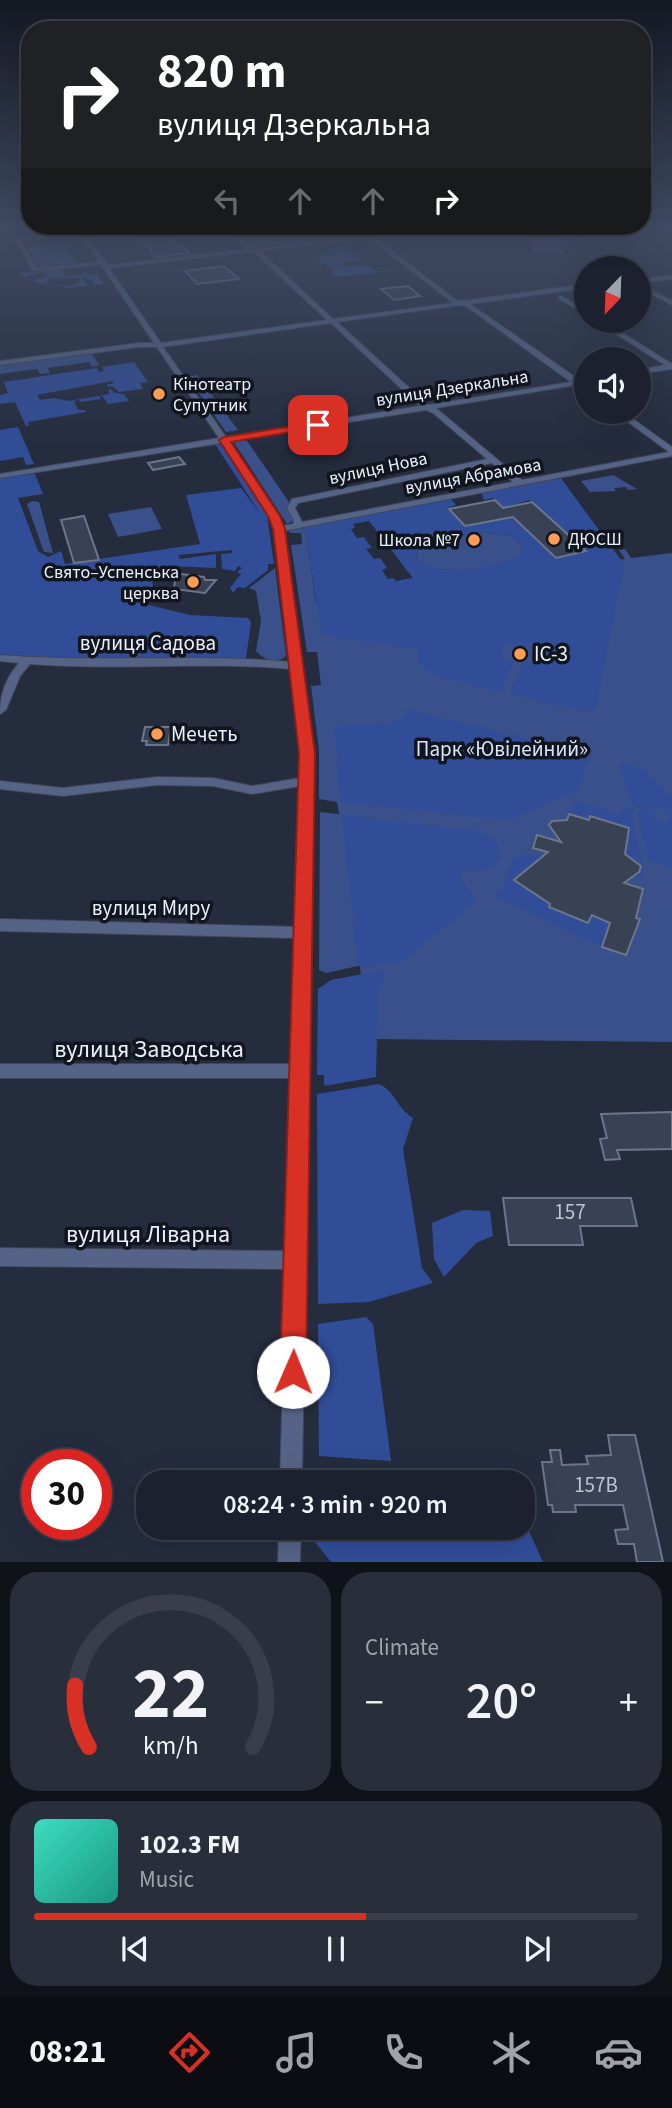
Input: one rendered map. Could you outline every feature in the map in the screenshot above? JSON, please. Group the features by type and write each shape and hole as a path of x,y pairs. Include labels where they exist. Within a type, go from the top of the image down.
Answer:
{"street":[{"path":"133,303 164,344 274,516 279,529 307,753 291,1470"},
{"path":"312,303 428,408 436,411 520,483"},
{"path":"0,363 226,336 459,303 468,304 574,380"},
{"path":"332,321 476,303"},
{"path":"618,333 672,367"},
{"path":"651,370 672,367"},
{"name":"вулиця Дзеркальна","path":"0,476 574,384"},
{"path":"634,424 672,452"},
{"name":"вулиця Абрамова","path":"279,529 672,452"},
{"name":"вулиця Нова","path":"298,524 291,508 295,501 494,460"},
{"name":"вулиця Садова","path":"0,658 25,663 255,661 297,666"},
{"path":"0,710 15,675 25,663"},
{"path":"0,785 63,792 157,781 213,782 251,790 306,781"},
{"name":"вулиця Миру","path":"0,925 303,933"},
{"name":"вулиця Заводська","path":"0,1071 299,1071"},
{"name":"вулиця Ліварна","path":"0,1257 295,1260"},
{"path":"289,1562 290,1540"}],"green space":[{"path":"91,352 99,365 92,367 89,362 48,368 50,373 40,374 37,369 0,374 0,365"},
{"path":"134,362 148,382 140,383 143,389 119,392 106,385 114,383 112,381 37,395 40,400 54,398 69,401 109,394 109,388 115,393 124,394 129,401 108,404 99,396 101,399 74,401 78,410 86,412 28,422 29,425 26,426 15,402 0,404 0,395 8,393 4,382 97,368 99,372 104,371 102,367"},
{"path":"197,375 238,430 226,432 188,377"},
{"path":"18,427 34,464 26,465 23,457 0,461 0,430"},
{"path":"245,438 289,502 288,506 295,520 287,524 233,441"},
{"path":"215,444 221,445 267,515 274,564 268,564 268,570 245,588 238,587 233,593 230,588 241,574 237,572 242,568 238,566 235,571 222,569 221,554 232,553 232,550 178,555 180,559 216,554 216,568 168,566 162,579 152,582 154,589 159,589 158,596 190,605 148,595 141,603 190,615 248,618 251,622 246,659 158,661 0,656 0,478 35,474 43,494 18,498 38,551 48,557 61,551 65,564 200,544 186,495 241,488 261,515"},
{"path":"613,475 637,489 628,490 626,487 614,488 616,491 590,492 581,481"},
{"path":"560,477 624,564 596,708 583,711 510,694 522,662 534,665 538,649 505,643 500,658 513,661 501,692 432,675 417,660 420,649 321,635 305,525 450,498 456,505 447,508 465,526 513,517 556,558 585,551 530,500 503,508 493,498 484,500 481,492","holes":["369,521 412,577 412,578 396,581 393,578 388,579 382,570 387,568 380,558 374,559 366,549 372,548 364,537 357,538 351,529 355,528 353,524","484,532 512,536 522,546 522,552 502,563 452,570 424,564 416,558 418,548 430,541"]},
{"path":"32,501 39,502 53,553 44,552 27,504"},
{"path":"151,507 162,529 118,537 108,514"},
{"name":"Парк «Ювілейний»","path":"305,525 316,603 625,559 619,550 625,549 631,558 672,553 672,1042 370,1039 357,947 358,966 326,973 319,970 320,812 339,814 337,802 319,799 319,751 311,686 321,685 317,652 307,652 291,545 302,544 301,533 290,533 288,530"},
{"path":"484,532 512,536 522,546 522,552 502,563 469,570 437,568 424,565 416,558 418,548 430,541"},
{"path":"275,568 286,656 274,661 266,659 256,651 261,621 256,591 249,588"},
{"path":"412,710 590,754 578,790 509,820 341,802 334,726 382,723 387,726 408,714 404,711"},
{"path":"620,762 641,767 672,798 672,808 635,808 619,767"},
{"path":"574,801 620,814 622,808 630,808 643,866 642,878 626,874 639,872 641,866 636,860 624,855 629,842 625,840 629,828 591,816 589,820 569,814"},
{"path":"659,810 653,814 653,818 665,824 671,818 664,810 672,810 672,868 649,860 637,811"},
{"path":"342,815 482,832 498,844 502,858 489,870 467,869 461,872 460,878 477,901 400,963 358,966"},
{"path":"521,853 541,858 515,880 550,904 549,907 588,923 592,915 610,923 602,947 494,896 504,884 512,863"},
{"path":"386,972 378,995 376,1077 324,1086 324,1075 317,1075 318,989 331,980"},
{"path":"379,1084 389,1091 413,1118 403,1149 422,1268 433,1283 369,1302 318,1304 317,1094"},
{"path":"463,1210 490,1211 493,1236 476,1243 444,1277 434,1259 432,1223"},
{"path":"366,1317 373,1324 391,1461 319,1456 318,1324"},
{"path":"533,1540 543,1562 331,1562 314,1541"}],"building":[{"path":"179,457 185,464 153,470 148,463"},
{"name":"ДЮСШ","path":"495,500 503,508 532,502 586,551 556,558 513,517 465,526 449,509"},
{"path":"84,516 99,560 74,563 61,520"},
{"name":"Свято–Успенська церква","path":"181,574 216,580 205,593 174,589 175,580"},
{"name":"Мечеть","path":"145,727 171,727 168,745 146,745 147,741 142,741"},
{"path":"569,814 589,820 590,816 629,828 625,854 641,866 639,872 624,883 643,889 636,918 640,919 626,955 602,947 610,923 592,915 588,923 549,907 550,904 514,880 548,852 533,848 537,835 561,842 549,825 552,821 567,820"},
{"path":"672,1112 672,1149 617,1150 620,1159 605,1160 600,1139 607,1138 601,1114"},
{"path":"503,1198 631,1198 637,1226 580,1226 583,1245 509,1245"},
{"path":"608,1435 635,1435 663,1562 637,1562 634,1544 618,1544 615,1530 628,1529 623,1505 575,1505 576,1512 553,1512 552,1505 548,1505 542,1462 552,1462 550,1450 560,1450 562,1465 588,1464 586,1456 611,1455"}],"place":[{"name":"Кінотеатр Супутник","path":"159,394"},
{"name":"ДЮСШ","path":"554,539"},
{"name":"Школа №7","path":"474,540"},
{"name":"Свято–Успенська церква","path":"193,582"},
{"name":"ІС-3","path":"520,654"},
{"name":"Мечеть","path":"157,734"}],"route":[{"path":"293,1372 307,753 279,529 253,482 224,440 318,425"}]}
